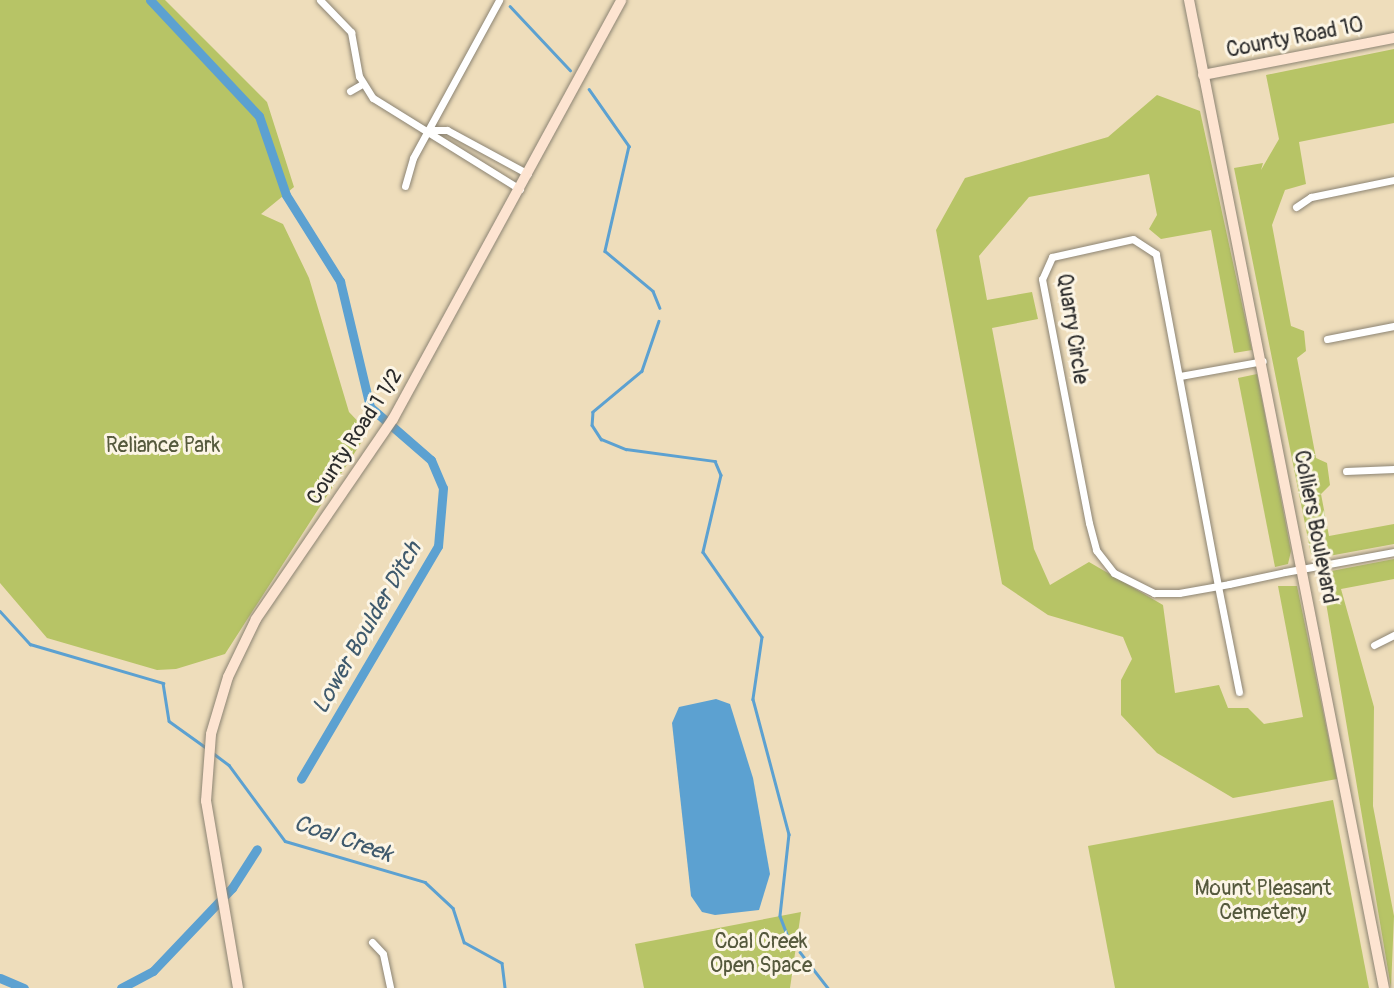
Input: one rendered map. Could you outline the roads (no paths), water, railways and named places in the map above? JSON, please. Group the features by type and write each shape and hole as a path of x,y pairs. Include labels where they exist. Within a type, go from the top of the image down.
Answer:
{"street":[{"path":"320,0 351,32 362,84 376,101 428,130 440,145 520,188"},
{"path":"405,186 428,130 499,0"},
{"name":"Colliers Boulevard","path":"1188,0 1264,361 1384,988"},
{"name":"County Road 1 1/2","path":"238,988 206,820 207,764 218,707 256,619 386,432 528,174 616,2"},
{"name":"County Road 10","path":"1203,75 1394,38"},
{"path":"350,91 362,84"},
{"path":"428,130 447,130 528,174"},
{"path":"1297,206 1311,197 1394,180"},
{"name":"Quarry Circle","path":"1218,586 1180,376 1151,246 1133,239 1062,252 1044,265 1096,550 1126,582 1154,593 1218,586 1394,552"},
{"path":"1327,339 1394,326"},
{"path":"1180,376 1264,361"},
{"path":"1346,471 1394,469"},
{"path":"1218,586 1239,692"},
{"path":"1374,645 1394,635"},
{"path":"372,942 383,954 390,988"}],"water":[{"path":"716,699 730,704 753,778 770,874 759,910 715,915 702,912 691,896 672,723 679,707"}],"waterway":[{"name":"Lower Boulder Ditch","path":"150,0 259,116 286,195 340,281 370,407 431,460 443,488 438,546 301,779"},
{"path":"510,6 570,70"},
{"path":"589,89 629,146 605,251 653,291 660,308"},
{"path":"659,321 642,371 593,412 592,425 601,439 626,449 715,461 721,475 703,552 762,637 753,699 789,834 780,916 792,948"},
{"name":"Coal Creek","path":"0,611 30,644 163,683 169,721 208,749"},
{"name":"Coal Creek","path":"213,753 229,765 285,841 425,882 453,908 464,942 502,963 505,988"},
{"name":"Lower Boulder Ditch","path":"121,988 153,971 232,888 257,849"},
{"path":"800,952 828,988"},
{"name":"Lower Boulder Ditch","path":"0,978 24,988"}],"park label":[{"name":"Reliance Park","path":"163,446"},
{"name":"Mount Pleasant Cemetery","path":"1263,901"},
{"name":"Coal Creek Open Space","path":"761,954"}]}
